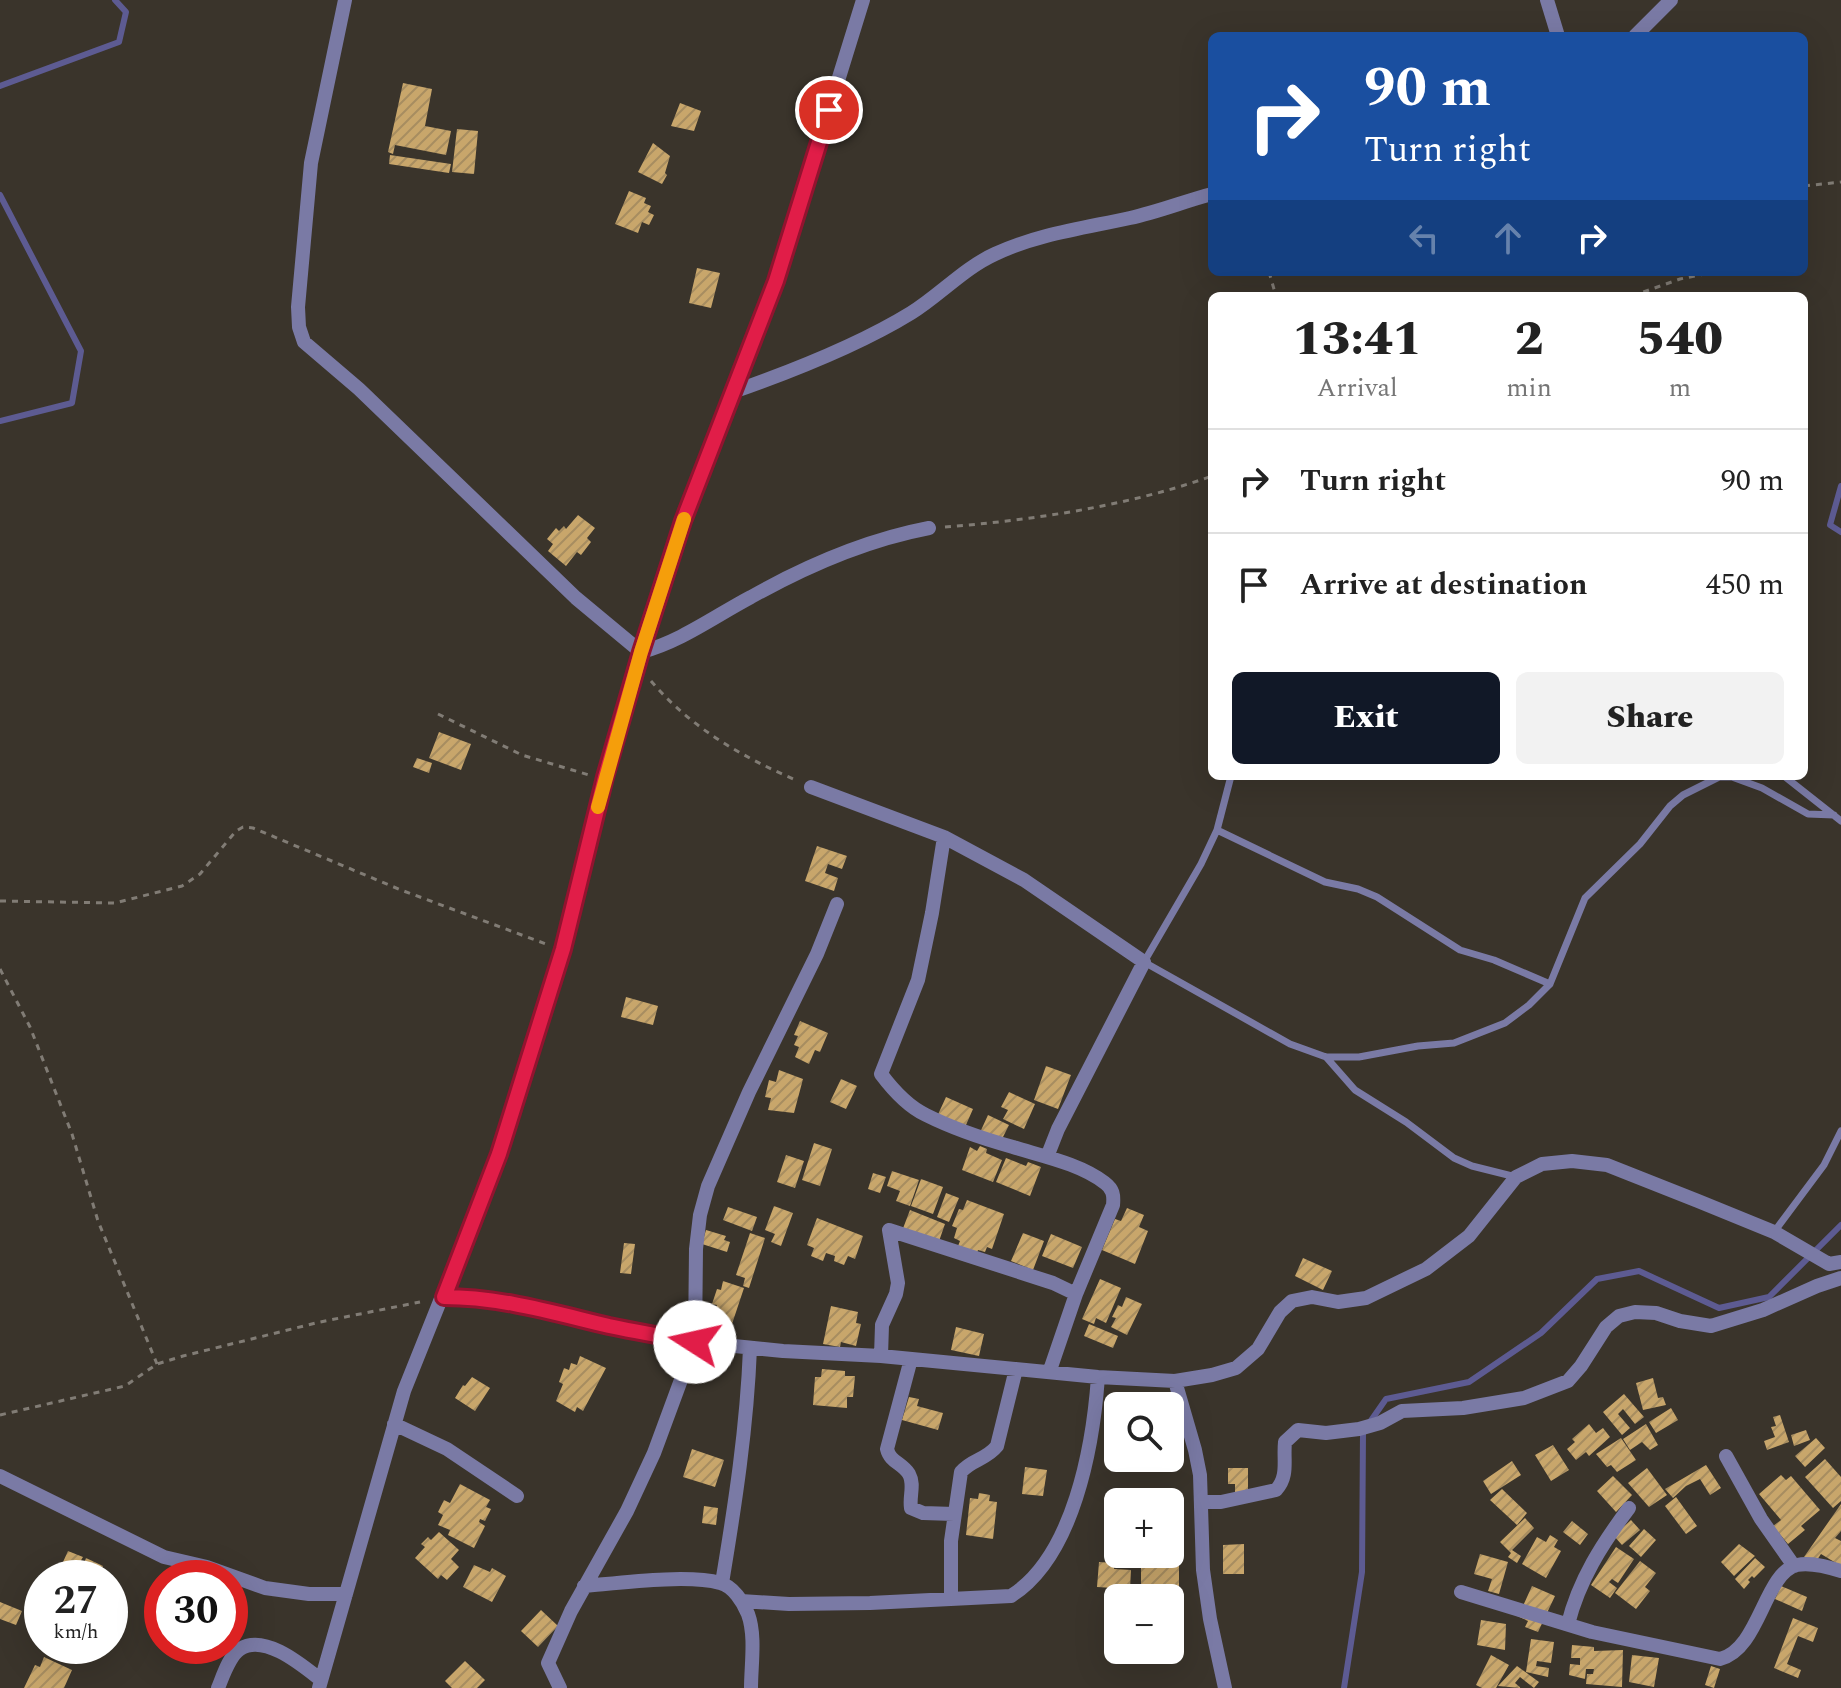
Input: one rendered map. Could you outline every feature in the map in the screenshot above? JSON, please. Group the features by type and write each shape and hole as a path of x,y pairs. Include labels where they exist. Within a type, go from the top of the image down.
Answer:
{"street":[{"path":"345,0 311,163 298,307 304,342 359,389 639,659"},
{"path":"218,1688 233,1657 241,1648 254,1645 285,1653 320,1684 404,1391 499,1154 563,949 605,777 683,521 776,281 863,0"},
{"path":"1547,0 1557,32"},
{"path":"1639,32 1671,0"},
{"path":"733,392 818,359 888,326 995,254 1050,235 1132,218 1208,195"},
{"path":"639,659 783,579 838,554 889,536 929,528"},
{"path":"811,787 944,837 1024,880 1144,962 1058,1129 1047,1157"},
{"path":"944,837 918,980 881,1074 903,1099 926,1115 970,1134 1065,1162 1104,1182 1114,1195 1050,1370"},
{"path":"560,1688 548,1663 551,1651 627,1511 654,1453 695,1342 696,1249 700,1215 708,1186 749,1092 817,954 837,904"},
{"path":"444,1297 509,1302 695,1342 1175,1381 1236,1368 1258,1349 1280,1312 1292,1301 1312,1297 1338,1302 1366,1298 1426,1269 1469,1236 1516,1177 1542,1164 1572,1161 1607,1165 1774,1232 1829,1264 1841,1262"},
{"path":"881,1356 882,1325 898,1283 889,1230 1053,1283 1076,1294"},
{"path":"1202,1502 1221,1502 1276,1490 1286,1472 1285,1442 1298,1430 1326,1433 1359,1429 1380,1423 1402,1411 1489,1405 1549,1390 1568,1381 1606,1327 1619,1316 1635,1312 1656,1313 1711,1326 1763,1310 1841,1278"},
{"path":"722,1583 740,1468 750,1348"},
{"path":"911,1359 888,1455 910,1477 913,1485 911,1508 923,1513 954,1514"},
{"path":"951,1599 950,1562 961,1472 968,1465 989,1456 997,1446 1016,1369"},
{"path":"741,1601 818,1604 1011,1596 1029,1585 1039,1574 1069,1514 1083,1476 1091,1446 1098,1377"},
{"path":"1175,1381 1195,1450 1202,1502 1203,1570 1225,1688"},
{"path":"394,1424 447,1449 517,1496"},
{"path":"1726,1456 1761,1519 1794,1566"},
{"path":"0,1476 164,1557 207,1567 265,1588 309,1594 346,1594"},
{"path":"1568,1624 1585,1575 1609,1534 1629,1508"},
{"path":"1461,1592 1592,1632 1720,1659 1738,1651 1787,1570 1802,1564 1841,1571"},
{"path":"584,1586 656,1581 722,1583 741,1601 752,1631 751,1688"}],"lane":[{"path":"1230,780 1217,830 1201,864 1144,962 1277,1037 1326,1057 1359,1057 1454,1043 1505,1023 1550,984 1585,898 1640,844 1670,806 1683,795 1713,780"},
{"path":"1740,780 1762,788 1808,814 1838,818"},
{"path":"1789,780 1838,818"},
{"path":"1217,830 1325,882 1358,889 1377,897 1460,950 1484,956 1550,984"},
{"path":"1326,1057 1355,1090 1406,1122 1454,1158 1516,1177"},
{"path":"1774,1232 1824,1165 1841,1131"}],"path":[{"path":"1808,186 1841,182"},
{"path":"1643,292 1695,276"},
{"path":"929,528 1011,521 1078,509 1168,490 1208,477"},
{"path":"639,659 689,720 762,765 811,787"},
{"path":"438,714 522,755 574,772 605,777"},
{"path":"0,901 115,903 182,886 200,874 236,831 243,827 253,828 401,890 563,949"},
{"path":"0,969 30,1027 72,1134 98,1221 157,1364"},
{"path":"0,1415 125,1386 157,1364 320,1322 444,1297"}],"building":[{"path":"403,83 432,89 425,126 451,131 446,155 395,145 393,154 388,152"},
{"path":"680,103 701,111 694,131 671,126"},
{"path":"457,129 478,131 474,174 452,172"},
{"path":"653,143 670,156 662,184 638,172"},
{"path":"390,155 451,164 449,173 389,164"},
{"path":"629,191 646,198 644,203 651,206 648,212 654,215 649,225 642,222 638,233 615,224"},
{"path":"697,268 720,273 711,308 689,303"},
{"path":"578,515 595,528 587,538 591,542 581,555 577,552 566,566 548,551 553,544 547,539 556,528 559,531 564,526 566,529"},
{"path":"439,732 471,744 461,770 429,758"},
{"path":"417,758 432,763 429,773 413,767"},
{"path":"817,846 847,856 842,869 828,864 825,873 838,878 834,891 805,881"},
{"path":"626,997 658,1006 653,1025 621,1017"},
{"path":"800,1021 828,1033 820,1052 815,1050 809,1064 795,1057 799,1047 794,1045 798,1036 794,1035"},
{"path":"1046,1066 1071,1075 1058,1109 1034,1100"},
{"path":"779,1070 803,1079 794,1113 768,1110 771,1098 765,1097 769,1080 776,1082"},
{"path":"841,1079 857,1086 846,1109 830,1102"},
{"path":"1009,1092 1035,1104 1024,1129 1003,1119 1008,1110 1001,1107"},
{"path":"946,1097 973,1109 962,1134 935,1121"},
{"path":"988,1115 1009,1125 997,1149 977,1139"},
{"path":"814,1143 832,1149 820,1186 802,1180"},
{"path":"980,1146 987,1149 986,1153 1002,1160 993,1182 962,1170 970,1147 977,1151"},
{"path":"786,1155 804,1161 795,1188 777,1182"},
{"path":"1006,1158 1026,1166 1028,1162 1041,1167 1030,1196 996,1182"},
{"path":"892,1171 919,1180 910,1206 896,1201 900,1191 887,1186"},
{"path":"873,1173 886,1177 880,1193 868,1189"},
{"path":"921,1179 943,1187 933,1214 911,1206"},
{"path":"946,1193 959,1198 949,1222 937,1217"},
{"path":"967,1200 1004,1214 992,1249 987,1247 985,1252 978,1250 977,1253 958,1246 960,1241 954,1238 957,1228 952,1226 959,1209 963,1210"},
{"path":"774,1206 793,1213 781,1246 771,1242 775,1234 765,1230"},
{"path":"728,1207 757,1217 752,1231 723,1220"},
{"path":"1127,1208 1144,1215 1139,1227 1148,1231 1135,1264 1102,1250 1115,1219 1121,1221"},
{"path":"910,1210 945,1224 938,1244 902,1231"},
{"path":"817,1218 863,1236 855,1259 848,1256 844,1265 834,1261 835,1256 826,1253 823,1261 811,1256 814,1248 807,1245"},
{"path":"706,1230 726,1236 724,1240 730,1242 727,1252 702,1244"},
{"path":"750,1233 765,1238 749,1288 743,1286 745,1278 736,1275"},
{"path":"1023,1233 1044,1241 1033,1270 1011,1261"},
{"path":"1051,1234 1082,1247 1073,1268 1042,1256"},
{"path":"624,1243 635,1244 631,1274 620,1273"},
{"path":"1303,1258 1332,1271 1323,1290 1295,1276"},
{"path":"1100,1279 1121,1288 1106,1323 1096,1318 1094,1324 1082,1319"},
{"path":"723,1281 744,1288 731,1327 712,1321 717,1305 712,1304"},
{"path":"1126,1297 1142,1304 1127,1335 1111,1327 1118,1305 1122,1307"},
{"path":"831,1306 858,1312 856,1323 861,1324 856,1346 841,1342 840,1347 823,1344"},
{"path":"1089,1324 1118,1336 1113,1348 1084,1336"},
{"path":"956,1327 984,1334 979,1356 951,1350"},
{"path":"699,1351 717,1354 714,1367 696,1364"},
{"path":"580,1356 606,1368 583,1411 577,1407 575,1412 556,1401 563,1384 559,1382 564,1368 569,1370 571,1363 577,1365"},
{"path":"822,1369 845,1371 845,1376 855,1376 853,1397 847,1397 847,1408 813,1405 815,1377 821,1377"},
{"path":"472,1377 490,1388 475,1411 455,1398"},
{"path":"1653,1378 1658,1398 1663,1397 1666,1405 1643,1410 1636,1383"},
{"path":"1624,1394 1644,1417 1635,1424 1623,1409 1618,1414 1630,1428 1622,1435 1603,1412"},
{"path":"909,1397 919,1399 917,1406 943,1413 938,1430 902,1420"},
{"path":"1671,1408 1678,1420 1656,1433 1649,1422"},
{"path":"1780,1415 1789,1442 1767,1450 1764,1441 1775,1437 1771,1427 1776,1426 1773,1417"},
{"path":"1589,1424 1596,1433 1603,1428 1610,1437 1589,1456 1586,1452 1576,1460 1567,1449 1575,1442 1572,1439"},
{"path":"1646,1424 1658,1445 1650,1450 1642,1442 1630,1450 1623,1439"},
{"path":"1806,1430 1810,1440 1794,1446 1791,1435"},
{"path":"1621,1438 1636,1460 1617,1472 1611,1465 1607,1467 1596,1454"},
{"path":"1816,1438 1825,1448 1805,1467 1795,1456"},
{"path":"1553,1445 1569,1470 1551,1481 1535,1455"},
{"path":"692,1449 724,1460 715,1487 683,1477"},
{"path":"1825,1459 1841,1477 1841,1501 1833,1508 1805,1477"},
{"path":"1512,1461 1521,1475 1491,1494 1483,1481"},
{"path":"1706,1465 1721,1488 1710,1495 1700,1479 1673,1498 1665,1489"},
{"path":"1025,1467 1047,1470 1043,1496 1022,1494"},
{"path":"1228,1468 1248,1468 1248,1494 1235,1494 1235,1484 1228,1484"},
{"path":"1647,1468 1667,1495 1649,1507 1628,1483"},
{"path":"1781,1475 1786,1480 1791,1476 1820,1510 1801,1526 1805,1530 1788,1544 1773,1526 1781,1520 1759,1494"},
{"path":"1613,1476 1632,1495 1616,1512 1597,1491"},
{"path":"460,1484 490,1500 486,1507 491,1509 485,1521 480,1519 479,1522 485,1526 474,1548 448,1535 450,1530 438,1525 443,1515 438,1512 444,1500 450,1503"},
{"path":"1502,1489 1527,1513 1517,1525 1490,1500"},
{"path":"979,1493 990,1495 989,1501 997,1502 993,1539 966,1535 970,1498 978,1499"},
{"path":"1676,1497 1697,1526 1686,1534 1665,1506"},
{"path":"1841,1504 1841,1531 1835,1538 1841,1541 1841,1566 1821,1554 1815,1563 1804,1557"},
{"path":"704,1506 718,1508 716,1525 702,1523"},
{"path":"1525,1518 1534,1528 1512,1550 1521,1556 1517,1563 1508,1557 1511,1553 1500,1542"},
{"path":"1631,1520 1640,1530 1622,1545 1614,1536"},
{"path":"1572,1521 1588,1534 1580,1545 1563,1532"},
{"path":"1644,1529 1656,1540 1641,1557 1629,1546"},
{"path":"439,1532 459,1550 451,1559 459,1567 447,1580 441,1575 438,1579 415,1558 425,1547 421,1544"},
{"path":"1550,1535 1558,1540 1554,1547 1561,1551 1546,1578 1522,1564 1537,1537 1546,1542"},
{"path":"1244,1544 1244,1574 1223,1574 1223,1545"},
{"path":"1739,1544 1755,1556 1734,1576 1721,1562"},
{"path":"1616,1547 1634,1559 1618,1583 1612,1579 1609,1582 1617,1588 1610,1598 1591,1585"},
{"path":"68,1551 83,1557 81,1560 64,1560"},
{"path":"1480,1554 1508,1562 1499,1594 1488,1591 1492,1579 1474,1574"},
{"path":"1755,1558 1765,1567 1748,1580 1750,1582 1744,1589 1735,1579"},
{"path":"1640,1561 1656,1573 1645,1587 1650,1591 1636,1609 1615,1593"},
{"path":"1099,1562 1104,1562 1104,1568 1131,1570 1130,1584 1097,1587"},
{"path":"474,1565 490,1572 492,1568 506,1576 492,1602 463,1587"},
{"path":"1141,1568 1179,1568 1179,1584 1141,1584"},
{"path":"1532,1586 1555,1596 1538,1632 1525,1627 1528,1621 1515,1615"},
{"path":"1781,1586 1807,1597 1802,1611 1775,1599"},
{"path":"0,1602 22,1611 16,1625 0,1619"},
{"path":"541,1610 558,1626 538,1647 521,1631"},
{"path":"1793,1618 1818,1628 1813,1642 1798,1636 1787,1664 1801,1670 1798,1678 1774,1668"},
{"path":"1481,1620 1506,1624 1505,1650 1477,1645"},
{"path":"1531,1639 1554,1642 1551,1663 1537,1661 1536,1666 1549,1668 1548,1677 1526,1672"},
{"path":"1572,1645 1594,1647 1594,1651 1623,1650 1622,1687 1586,1684 1587,1674 1593,1674 1594,1669 1586,1669 1585,1679 1569,1675 1570,1664 1580,1665 1580,1658 1571,1658"},
{"path":"1491,1655 1509,1665 1496,1688 1482,1688 1476,1685"},
{"path":"1632,1655 1659,1658 1654,1687 1629,1682"},
{"path":"465,1661 485,1680 477,1688 452,1688 445,1681"},
{"path":"41,1664 59,1664 72,1670 64,1688 24,1688 35,1665 40,1667"},
{"path":"1517,1666 1539,1682 1534,1688 1520,1677 1515,1683 1521,1688 1498,1686"},
{"path":"1711,1666 1720,1669 1714,1688 1705,1685"}],"waterway":[{"path":"0,86 119,42 126,12 115,0"},
{"path":"0,195 81,351 72,403 0,421"},
{"path":"1841,486 1830,525 1841,532"},
{"path":"1344,1688 1362,1572 1363,1432 1386,1399 1469,1382 1541,1333 1597,1279 1639,1271 1719,1308 1769,1297 1841,1225"}],"slow traffic":[{"path":"598,807 641,652 684,519"}],"route":[{"path":"695,1342 509,1302 444,1297 499,1154 563,949 605,777 683,521 776,281 829,110"}]}
